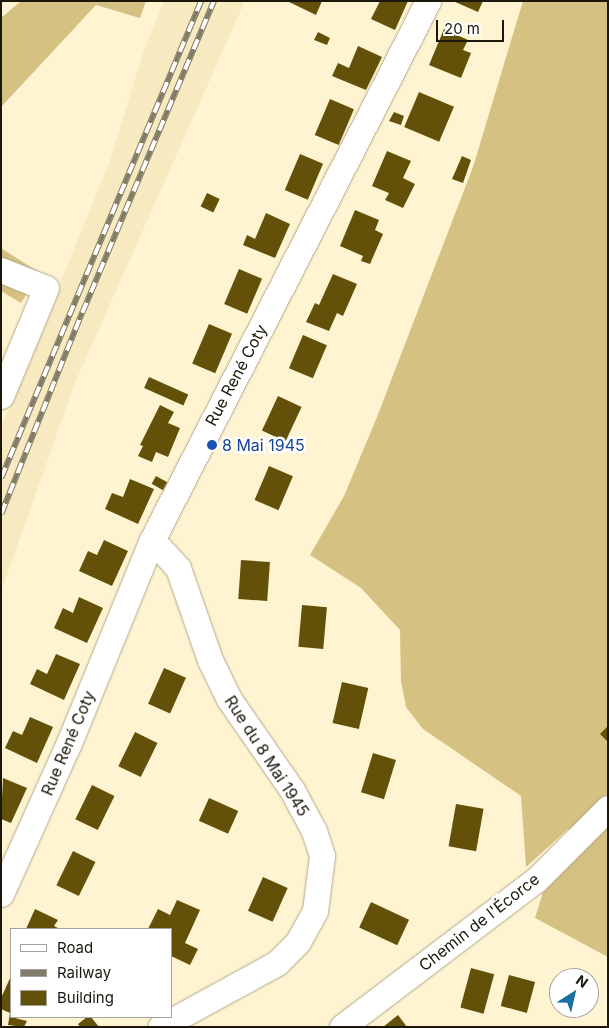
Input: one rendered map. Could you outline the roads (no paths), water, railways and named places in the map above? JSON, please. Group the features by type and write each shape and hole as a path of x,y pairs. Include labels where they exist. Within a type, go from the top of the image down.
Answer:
{"street":[{"name":"Rue René Coty","path":"1,894 69,743 152,540 428,1"},
{"path":"1,270 46,288 1,396"},
{"name":"Rue du 8 Mai 1945","path":"152,540 178,568 210,660 229,699 292,790 314,830 322,856 316,911 298,942 277,963 160,1027"},
{"name":"Chemin de l'Écorce","path":"342,1027 536,880 608,808"}],"railway":[{"path":"1,478 201,1"},
{"path":"1,514 82,313 214,1"}],"place":[{"name":"8 Mai 1945","path":"212,445"}]}
